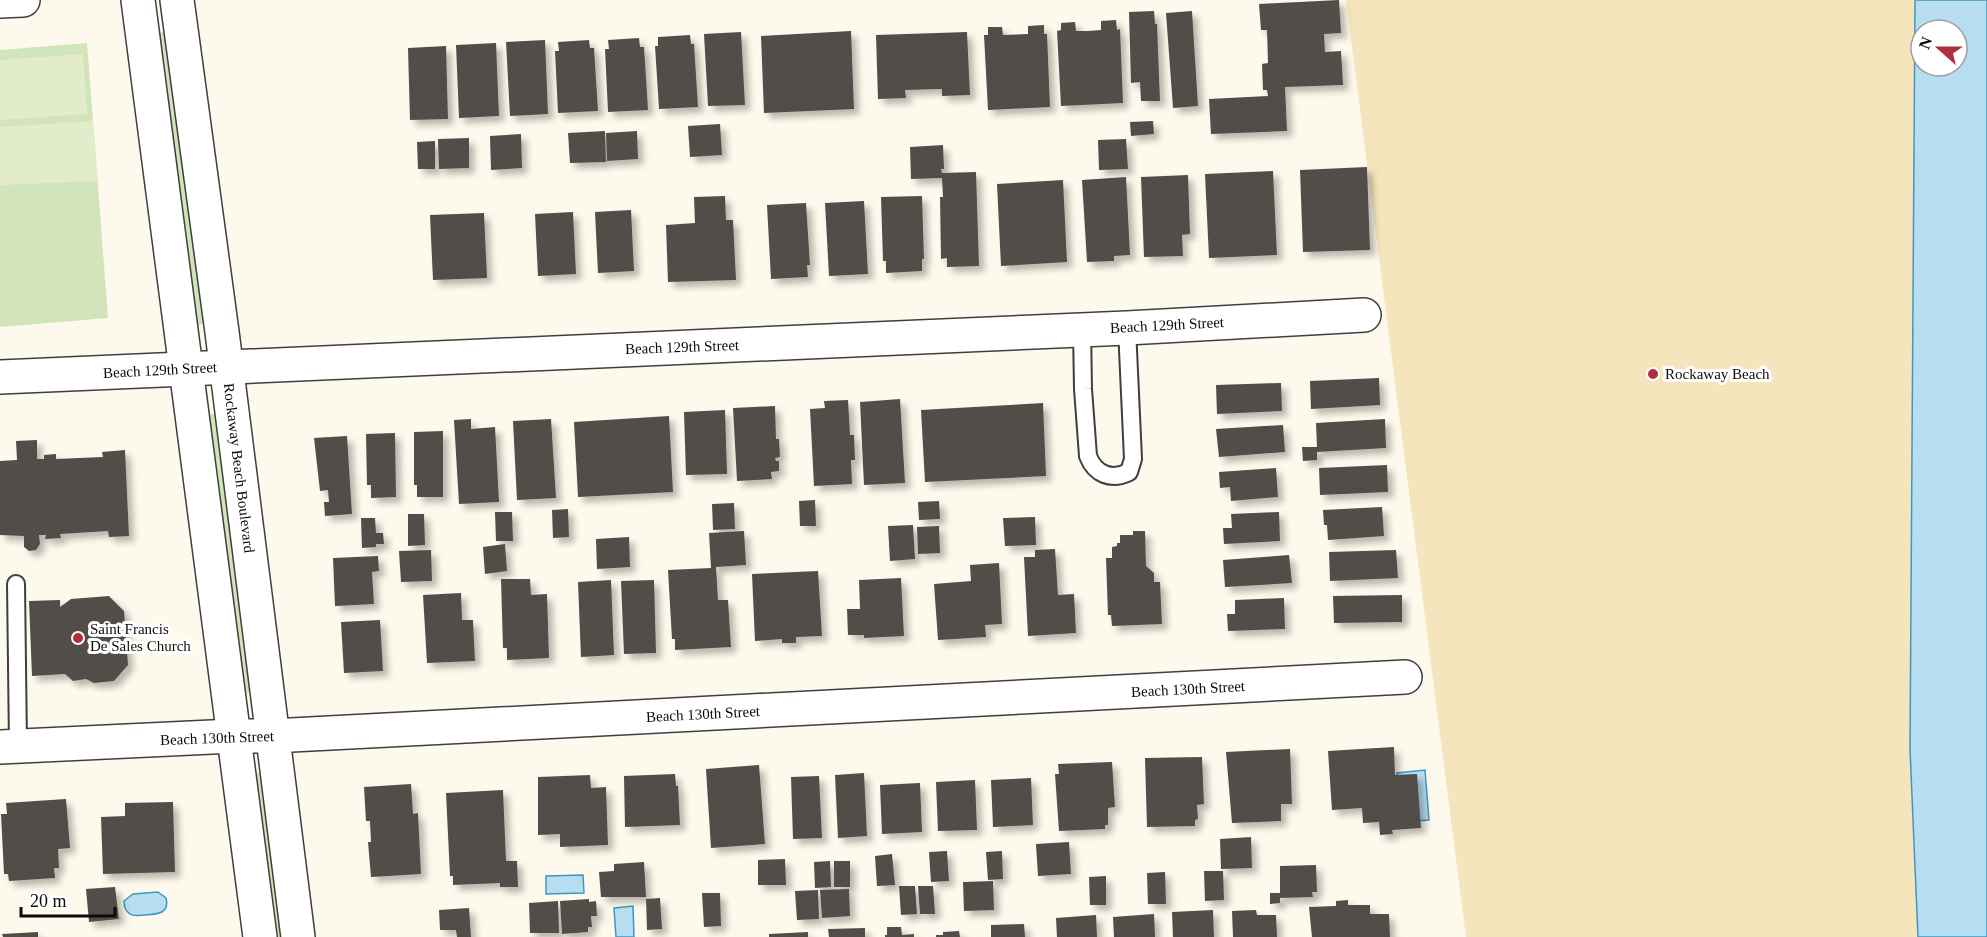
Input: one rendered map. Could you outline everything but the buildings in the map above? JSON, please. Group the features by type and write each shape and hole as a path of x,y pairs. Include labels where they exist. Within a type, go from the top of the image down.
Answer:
{"street":[{"path":"0,1 23,0"},
{"path":"138,0 260,937"},
{"name":"Rockaway Beach Boulevard","path":"177,0 298,937"},
{"name":"Beach 129th Street","path":"0,377 1127,328 1364,315"},
{"name":"Beach 130th Street","path":"9,746 272,736 1405,677"}],"lane":[{"path":"1082,330 1083,389 1088,456 1092,466 1098,471 1115,477 1129,472 1133,459 1127,328"},
{"path":"9,746 15,584"}],"green space":[{"path":"163,32 168,34 205,322 200,325 194,324 157,34"},
{"path":"87,43 108,318 0,327 0,50"},
{"path":"83,54 87,114 0,120 0,60"},
{"path":"93,121 98,181 0,185 0,127"},
{"path":"216,414 251,692 242,694 207,415"},
{"path":"256,772 262,774 286,937 270,937 252,775"}],"sand":[{"name":"Rockaway Beach","path":"1346,0 1915,0 1915,18 1909,18 1909,78 1914,78 1910,749 1918,937 1466,937"}],"water":[{"path":"1915,0 1987,0 1987,937 1918,937 1910,749 1914,78 1969,78 1969,18 1915,18"},
{"path":"1425,770 1429,820 1401,822 1397,773"},
{"path":"583,875 584,893 546,894 546,876"},
{"path":"158,892 166,898 167,903 162,912 135,916 126,910 124,901 133,894"},
{"path":"633,906 634,937 616,937 614,908"}],"place":[{"name":"Rockaway Beach","path":"1653,374"},
{"name":"Saint Francis De Sales Church","path":"78,638"}]}
